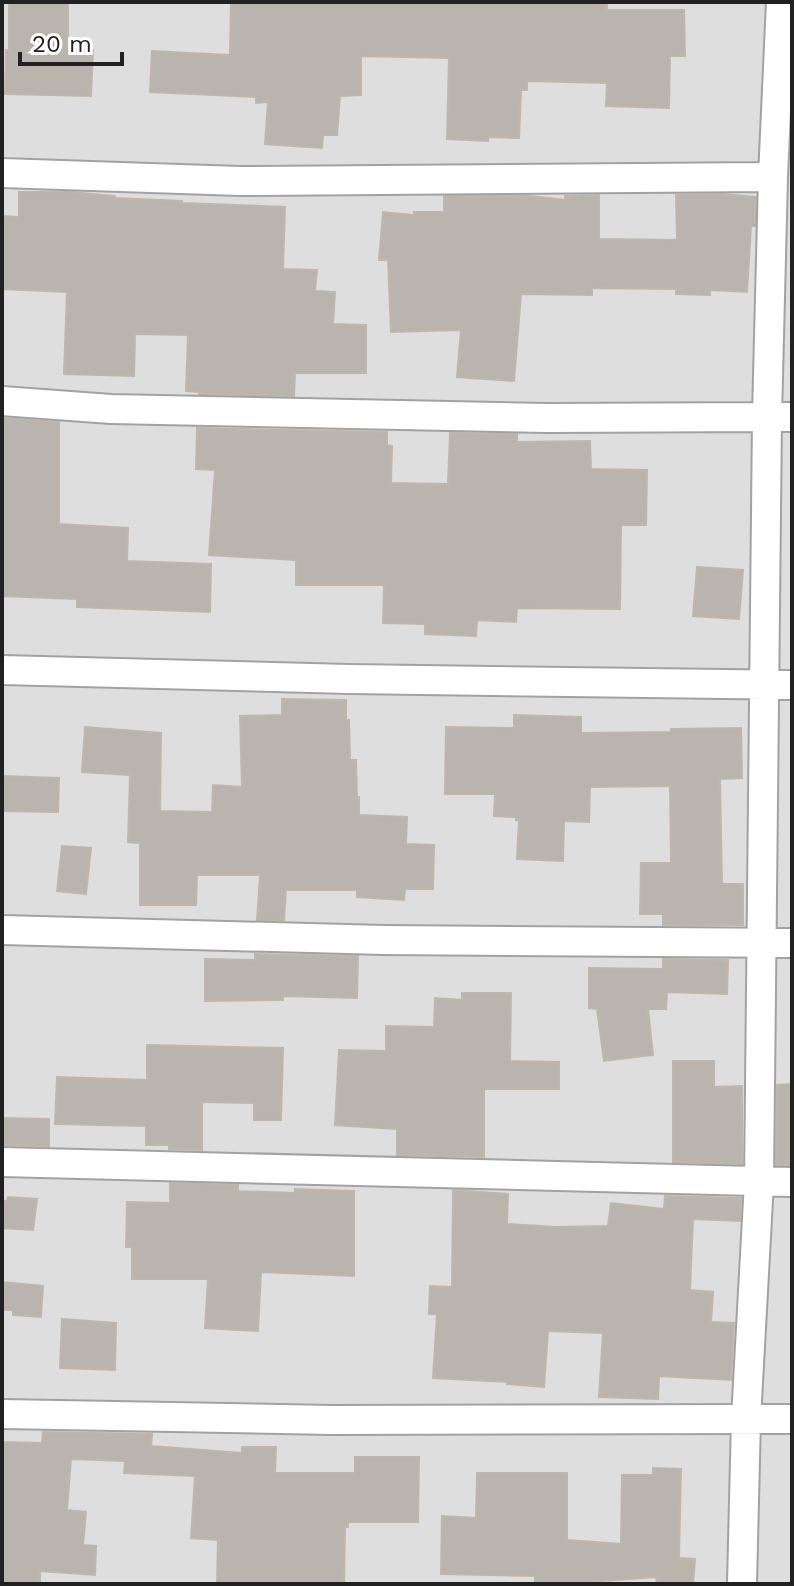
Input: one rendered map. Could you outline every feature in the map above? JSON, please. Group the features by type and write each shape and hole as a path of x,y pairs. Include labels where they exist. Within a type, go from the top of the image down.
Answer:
{"street":[{"path":"742,1584 746,1419 759,1182 764,685 780,417 773,177 781,2"},
{"path":"2,173 240,181 773,177"},
{"path":"2,401 111,409 547,418 780,417"},
{"path":"2,670 349,679 792,685"},
{"path":"2,930 384,940 792,943"},
{"path":"2,1162 792,1182"},
{"path":"2,1414 332,1420 792,1419"}],"shaded area":[{"path":"2,2 792,2 792,1584 2,1584"}],"building":[{"path":"9,2 68,2 68,49 93,50 91,96 5,94"},
{"path":"231,2 607,2 607,10 684,10 685,56 670,56 669,108 606,106 607,83 527,81 527,90 521,90 519,138 488,137 488,141 447,139 449,58 361,56 361,95 340,96 337,135 323,135 322,148 265,144 268,102 256,103 256,97 150,92 152,51 230,55"},
{"path":"19,192 72,192 182,203 285,207 283,269 317,270 315,291 335,292 333,324 366,325 366,373 295,373 294,396 199,394 186,391 188,335 135,334 134,376 64,374 67,292 2,289 2,216 19,217"},
{"path":"599,195 599,239 677,240 676,195 756,197 747,292 710,290 710,295 676,294 676,289 592,288 592,295 521,294 514,381 457,377 461,330 391,332 388,260 379,260 383,212 414,215 414,212 444,212 444,196 531,196 565,200 565,196"},
{"path":"2,418 59,422 59,524 128,528 127,561 211,564 210,612 77,607 77,599 2,596"},
{"path":"197,428 387,432 387,445 392,446 391,483 448,484 450,433 517,434 517,442 590,441 591,469 647,470 646,525 621,525 620,609 517,608 516,622 477,620 476,636 425,634 425,624 383,623 384,585 296,585 296,560 209,555 215,470 196,469"},
{"path":"697,567 743,570 739,619 693,616"},
{"path":"282,699 346,700 350,760 356,760 359,815 407,817 406,844 434,845 433,889 405,889 404,900 357,897 357,890 286,890 284,920 257,920 260,875 197,875 196,905 140,905 140,843 128,842 130,775 82,772 85,727 161,733 160,811 212,812 213,785 242,787 240,716 282,715"},
{"path":"514,715 581,717 581,733 741,728 742,778 720,779 722,884 743,884 743,925 663,925 663,914 640,914 641,863 671,863 670,786 590,787 589,822 564,821 563,861 517,859 519,820 516,817 494,816 495,794 445,794 446,727 514,728"},
{"path":"2,776 59,778 58,812 2,811"},
{"path":"62,846 91,848 86,894 57,891"},
{"path":"255,954 358,956 357,998 283,996 283,1000 205,1001 205,959 255,960"},
{"path":"663,959 728,960 727,994 667,992 666,1009 648,1009 653,1055 604,1061 597,1009 589,1008 589,968 663,969"},
{"path":"462,993 511,993 510,1061 559,1062 559,1089 484,1089 484,1157 397,1155 397,1129 335,1125 339,1050 386,1051 386,1026 434,1027 435,998 462,1000"},
{"path":"147,1045 283,1048 281,1120 254,1120 254,1103 202,1102 202,1150 146,1145 146,1126 55,1124 57,1077 147,1080"},
{"path":"673,1061 714,1061 714,1087 742,1086 742,1164 673,1162"},
{"path":"792,1084 792,1165 776,1165 777,1085"},
{"path":"2,1118 49,1119 49,1146 2,1145"},
{"path":"170,1183 238,1185 238,1191 354,1191 354,1276 261,1272 258,1331 205,1328 208,1279 132,1279 132,1247 126,1247 127,1202 170,1203"},
{"path":"453,1190 508,1194 507,1224 556,1227 608,1226 611,1203 664,1209 665,1196 741,1198 740,1221 693,1219 690,1290 713,1292 711,1322 734,1323 731,1380 659,1376 658,1399 599,1397 603,1333 548,1331 544,1387 433,1378 437,1314 429,1314 430,1286 452,1287"},
{"path":"8,1197 37,1199 33,1230 2,1228 2,1201 7,1201"},
{"path":"2,1282 43,1286 41,1317 13,1315 13,1310 2,1310"},
{"path":"62,1319 116,1323 115,1370 60,1368"},
{"path":"43,1432 152,1434 151,1446 242,1453 242,1447 276,1447 275,1473 355,1473 355,1457 419,1457 418,1522 348,1522 348,1527 345,1527 344,1584 217,1584 218,1540 191,1538 195,1476 124,1473 125,1461 71,1459 67,1510 86,1512 83,1545 96,1546 95,1575 40,1571 40,1584 2,1584 2,1442 42,1443"},
{"path":"653,1468 681,1469 679,1558 695,1559 693,1584 656,1584 657,1577 535,1584 535,1576 441,1574 442,1516 476,1518 477,1473 567,1473 567,1540 621,1544 622,1475 653,1475"}]}
